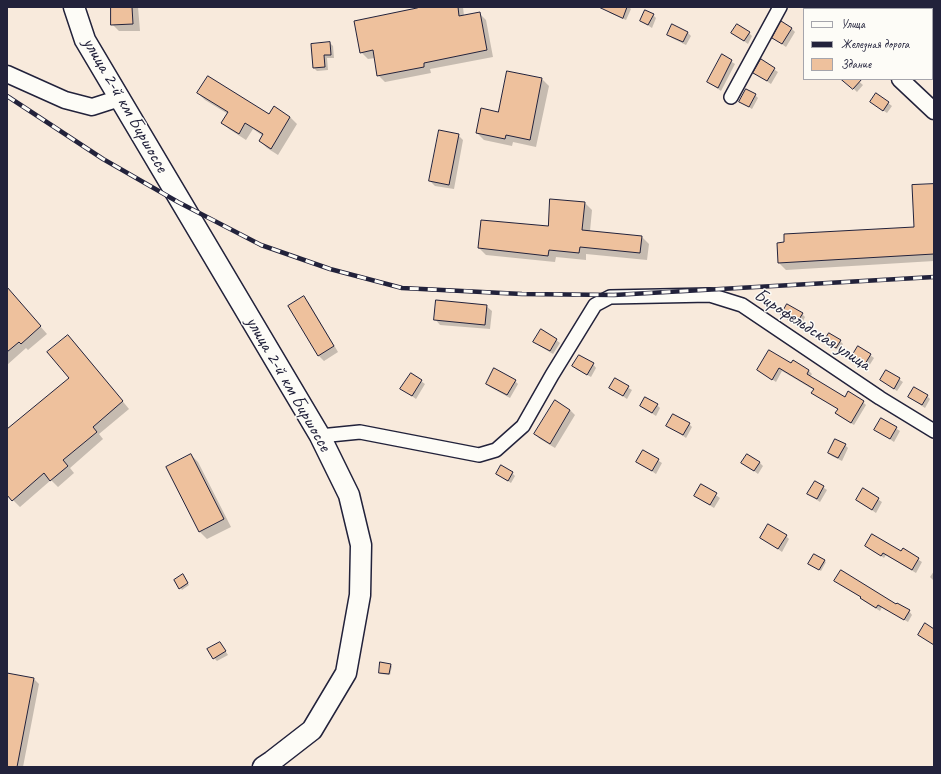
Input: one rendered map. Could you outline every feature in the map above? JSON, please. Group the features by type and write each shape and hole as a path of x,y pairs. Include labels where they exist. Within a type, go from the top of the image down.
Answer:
{"main road":[{"name":"улица 2-й км Биршоссе","path":"74,7 85,40 320,436 349,495 361,545 360,595 346,673 312,730 263,767"}],"street":[{"path":"732,97 780,7"},
{"path":"7,74 65,100 92,107 120,98"},
{"path":"901,80 934,110"},
{"name":"Бирофельдская улица","path":"320,436 360,432 479,455 496,450 523,426 552,374 595,305 610,297 710,294 742,305 880,398 934,431"}],"building":[{"path":"111,7 132,7 133,24 111,25"},
{"path":"416,7 458,7 459,16 480,12 487,50 424,63 424,67 377,76 373,50 360,53 354,21 417,8"},
{"path":"599,7 627,7 623,18"},
{"path":"645,10 654,14 648,25 640,21"},
{"path":"781,21 792,28 782,44 772,38"},
{"path":"672,24 688,32 683,42 667,35"},
{"path":"737,24 750,32 744,41 731,33"},
{"path":"330,42 331,55 324,55 325,67 313,68 311,44"},
{"path":"722,54 732,60 718,88 707,82"},
{"path":"761,59 775,68 767,81 753,73"},
{"path":"507,71 542,78 530,140 506,135 505,139 476,133 481,108 498,112"},
{"path":"208,76 269,114 274,106 290,117 271,149 259,141 263,134 245,123 239,134 221,123 228,112 197,93"},
{"path":"842,80 861,80 853,89"},
{"path":"746,89 756,94 749,107 739,102"},
{"path":"876,93 889,102 883,111 870,102"},
{"path":"439,130 459,134 449,185 429,181"},
{"path":"934,184 934,254 778,263 777,243 784,242 784,234 914,227 912,185"},
{"path":"550,199 585,202 582,230 642,236 640,253 580,247 579,253 549,250 548,256 478,248 481,220 548,226"},
{"path":"7,287 41,326 21,344 19,342 7,352"},
{"path":"304,296 334,346 318,356 288,306"},
{"path":"436,300 487,305 485,325 434,320"},
{"path":"787,304 803,313 796,324 781,315"},
{"path":"541,329 557,339 550,351 533,342"},
{"path":"829,333 841,340 836,348 824,341"},
{"path":"68,335 123,401 93,427 97,432 63,460 68,466 50,481 44,473 12,501 7,495 7,429 69,378 47,352"},
{"path":"858,346 871,354 865,364 852,356"},
{"path":"769,350 791,363 793,360 809,370 807,374 845,397 848,391 864,401 851,423 835,413 838,409 811,393 814,389 779,368 772,380 757,370"},
{"path":"579,355 594,363 587,375 572,366"},
{"path":"494,368 516,380 507,395 486,384"},
{"path":"886,370 900,378 894,389 880,380"},
{"path":"411,373 422,380 412,396 400,389"},
{"path":"615,378 629,386 623,396 609,388"},
{"path":"914,387 928,395 922,405 908,397"},
{"path":"645,397 658,404 652,413 640,406"},
{"path":"555,400 570,410 550,444 534,434"},
{"path":"673,414 690,423 683,435 666,426"},
{"path":"881,418 897,427 890,439 874,430"},
{"path":"835,439 846,444 838,458 828,453"},
{"path":"643,450 659,459 652,471 636,462"},
{"path":"191,454 224,519 199,532 166,467"},
{"path":"747,454 760,462 754,471 741,463"},
{"path":"501,465 513,472 508,481 496,474"},
{"path":"815,481 824,486 817,499 807,494"},
{"path":"701,484 717,493 710,505 694,496"},
{"path":"863,488 879,498 872,510 856,500"},
{"path":"768,524 787,535 778,549 760,538"},
{"path":"872,534 901,551 903,548 919,558 912,570 883,553 881,556 865,546"},
{"path":"814,554 825,560 819,570 808,564"},
{"path":"841,570 896,604 897,603 910,610 904,620 878,605 876,608 834,581"},
{"path":"183,574 188,583 179,589 174,580"},
{"path":"925,623 934,629 934,645 918,635"},
{"path":"220,642 226,651 213,659 207,649"},
{"path":"380,662 391,664 389,674 379,673"},
{"path":"7,673 34,678 17,767 7,767"}],"railway":[{"path":"7,96 103,159 178,202 261,245 330,269 402,288 522,294 614,295 934,277"}]}
